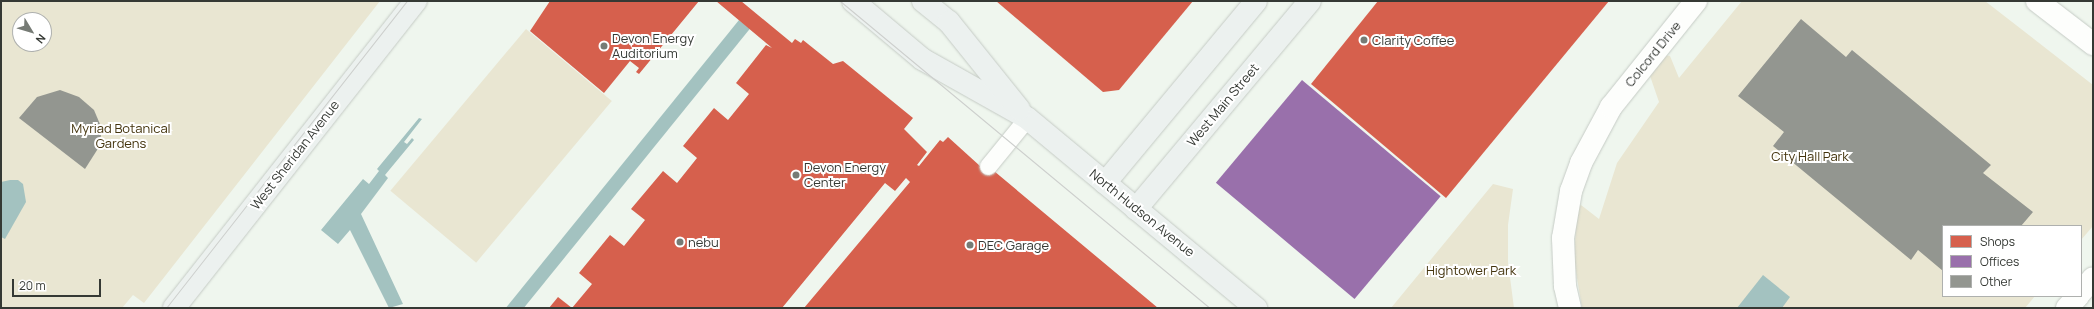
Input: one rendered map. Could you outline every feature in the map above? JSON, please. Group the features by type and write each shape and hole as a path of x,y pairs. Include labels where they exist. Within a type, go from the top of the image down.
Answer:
{"main road":[{"name":"West Sheridan Avenue","path":"174,308 416,1"},
{"name":"North Hudson Avenue","path":"853,1 922,59 1027,118 1256,308"},
{"name":"North Hudson Avenue","path":"924,1 949,22 1027,118"},
{"path":"1105,183 1256,1"},
{"name":"West Main Street","path":"1136,209 1310,1"}],"street":[{"name":"Colcord Drive","path":"1570,308 1563,266 1565,217 1581,163 1611,107 1696,1"},
{"path":"2037,1 2093,44"},
{"path":"2082,291 2093,278"},
{"path":"2067,308 2077,297"}],"lane":[{"path":"988,166 1027,118"}],"green space":[{"name":"Myriad Botanical Gardens","path":"1,1 380,1 144,303 133,295 122,308 1,308"},
{"name":"City Hall Park","path":"1742,1 1985,1 2093,85 2093,226 2082,239 2082,225 1942,225 1942,297 2034,297 2025,308 1582,308 1574,260 1577,207 1581,205 1599,219 1617,163 1659,102 1649,73 1665,55 1670,56 1679,78"},
{"path":"526,29 612,101 476,263 390,191"},
{"name":"Hightower Park","path":"1493,184 1513,189 1508,225 1508,262 1514,308 1391,308"}],"water":[{"path":"739,20 750,29 524,308 506,308"},
{"path":"419,118 422,119 404,142 407,144 412,138 414,140 385,175 388,178 361,214 403,304 389,308 350,230 338,244 321,230 363,179 369,184 379,171 377,169"},
{"path":"18,180 23,184 26,202 5,239 1,237 1,182"},
{"path":"1763,275 1790,297 1782,308 1737,308"}],"building: Shops":[{"name":"Devon Energy Auditorium","path":"550,1 699,1 639,74 636,72 639,68 630,61 604,93 530,31"},
{"name":"Devon Energy Center","path":"716,1 741,1 792,43 795,39 801,43 803,40 833,64 843,61 913,118 904,129 927,152 917,165 919,166 940,140 943,142 948,137 980,166 988,166 1158,308 804,308 910,182 906,178 895,191 885,183 782,308 572,308 592,284 579,273 610,235 624,246 645,220 631,209 663,171 677,183 697,158 683,146 714,108 728,120 749,94 736,83 766,45 772,48"},
{"path":"996,1 1193,1 1119,90 1103,92"},
{"path":"1378,1 1609,1 1446,198 1311,84"},
{"path":"558,297 572,308 549,308"}],"building: Offices":[{"path":"1302,80 1441,196 1355,299 1216,183"}],"building: Other":[{"path":"1801,19 1846,57 1852,50 1991,165 1983,173 2033,212 2022,225 1942,225 1942,270 1918,250 1911,260 1773,146 1784,132 1738,96"},
{"path":"60,90 79,97 94,110 102,129 99,147 85,169 19,118 37,97"}],"tram line":[{"path":"166,308 407,1"},
{"path":"840,1 1210,308"}],"place":[{"name":"Clarity Coffee","path":"1364,40"},
{"name":"Devon Energy Auditorium","path":"604,46"},
{"name":"Devon Energy Center","path":"796,175"},
{"name":"nebu","path":"680,242"},
{"name":"DEC Garage","path":"970,245"}]}
